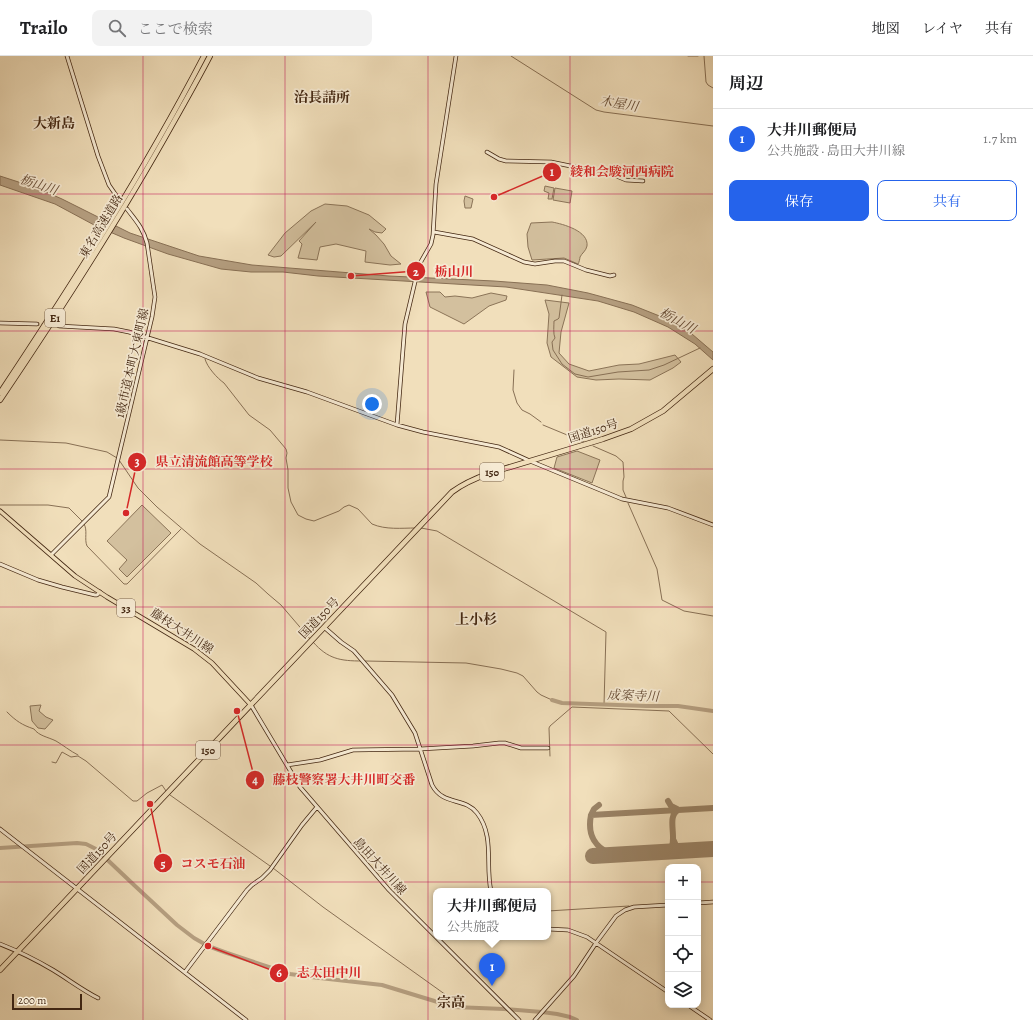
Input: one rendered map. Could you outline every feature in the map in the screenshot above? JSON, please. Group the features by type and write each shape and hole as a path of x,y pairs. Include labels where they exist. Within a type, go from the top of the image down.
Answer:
{"highway":[{"name":"東名高速道路","path":"113,222 204,56"},
{"name":"東名高速道路","path":"0,393 113,222 165,137 210,56"},
{"name":"東名高速道路","path":"0,400 52,322 106,233"},
{"name":"国道150号","path":"0,970 452,492 473,479 604,439 636,427 663,411 713,369"}],"main road":[{"name":"藤枝大井川線","path":"0,511 75,576 194,649 206,658 251,705"}],"street":[{"path":"67,56 98,156 109,185 120,201"},
{"path":"397,425 404,332 417,271 422,258 431,244 434,232 436,184 456,56"},
{"path":"487,152 506,161 551,162 614,175 626,180 643,181"},
{"name":"1級市道本町大東町線","path":"51,555 108,499 148,338 155,303 148,251 139,223 127,209"},
{"path":"434,232 473,239 524,262 539,264 564,261 586,270 610,276 614,275"},
{"path":"0,323 37,324"},
{"path":"58,326 114,329 148,338 200,354 258,378 308,392 397,425 423,432 499,447 622,499 668,508 713,525"},
{"path":"0,564 38,580 58,586 95,595 100,592"},
{"path":"325,628 362,659 392,695 412,727 432,785 437,792 442,797 466,805 473,809 478,815 488,837 490,888"},
{"name":"島田大井川線","path":"251,705 300,787 389,890 433,934"},
{"path":"287,765 320,760 353,750 420,749 478,746 500,743 521,748 548,748"},
{"path":"185,972 247,890 272,868 317,807"},
{"path":"0,829 246,1020"},
{"path":"701,903 713,902"},
{"path":"535,1020 574,976 612,920 620,912 634,907 665,905"},
{"path":"551,929 564,930 587,937 665,990"},
{"name":"島田大井川線","path":"439,940 519,1020"},
{"path":"0,944 18,951 51,968 78,987 98,998"},
{"path":"692,1008 710,1020"}],"shaded area":[{"path":"0,176 37,188 130,233 199,256 252,265 389,276 547,285 588,293 632,305 662,317 692,334 713,352 713,360 695,344 668,327 634,312 598,301 506,287 221,269 168,254 124,238 96,226 55,204 0,185"},
{"path":"545,186 554,188 552,199 548,199 549,193 544,191"},
{"path":"555,188 572,191 570,203 553,200"},
{"path":"465,196 473,199 471,208 465,208"},
{"path":"325,204 347,206 369,215 386,229 382,233 369,229 384,244 391,256 401,264 390,265 365,262 366,251 336,244 320,247 317,260 298,258 302,244 299,241 316,222 281,256 274,257 268,255 285,233 311,211"},
{"path":"552,222 574,229 584,236 587,241 587,246 580,257 578,264 564,258 532,260 528,247 527,234 531,223"},
{"path":"426,292 440,292 445,297 455,296 472,298 491,293 507,296 506,300 489,306 464,324 430,307"},
{"path":"545,300 569,303 561,332 559,353 569,364 589,371 619,365 639,364 675,355 681,362 650,380 596,380 577,377 551,357 547,343 549,314"},
{"path":"577,451 600,460 592,483 554,468 557,457"},
{"path":"142,505 171,533 127,577 119,569 127,560 107,541"},
{"path":"41,705 39,711 46,717 53,720 45,729 38,728 32,721 30,706"}],"waterway":[{"name":"木屋川","path":"511,56 596,110 713,126"},
{"path":"688,56 698,56"},
{"path":"704,56 706,82 713,88"},
{"path":"562,295 559,318 554,321 555,338 552,342 553,350 562,364 575,374 588,377 618,372 649,370 664,365 700,348"},
{"path":"205,359 213,372 224,383 249,415 270,430 286,449 288,488 291,502 298,515 314,521 339,511 349,505 358,509 372,524 377,526 416,528"},
{"path":"514,370 513,390 517,403 522,410 541,422"},
{"path":"543,425 584,442"},
{"path":"0,440 66,443 107,452 117,458"},
{"path":"593,446 616,456 623,462 623,490 626,497"},
{"path":"119,460 138,488 157,507 200,544 256,583 281,605 311,640"},
{"path":"628,503 657,569 662,600 684,611 713,616"},
{"path":"0,505 48,505 69,508 82,521"},
{"path":"84,524 86,529 87,546 124,584 127,584 181,529"},
{"path":"421,528 437,531 606,632 604,705"},
{"path":"313,642 324,652 335,658 362,661"},
{"path":"365,661 466,663 501,669 523,676 537,692 552,700"},
{"name":"成案寺川","path":"552,700 562,703 678,706 713,711"},
{"name":"成案寺川","path":"550,756 549,728 572,707 669,711 713,754"},
{"path":"7,712 19,722 34,729 41,735 56,741 78,755"},
{"path":"52,762 56,763 62,752 71,757 78,756 133,801 137,801 147,793 162,785 166,791"},
{"path":"170,795 270,866"},
{"path":"0,848 77,843 86,844 96,849 177,925 194,938 208,946 290,974 382,985 454,1007 542,1012 557,1014 577,1020"},
{"path":"273,868 323,907 446,995 446,1005"},
{"path":"551,911 629,906"}],"taxiway":[{"path":"668,801 671,806 677,809"},
{"path":"591,815 594,809 599,805"},
{"path":"615,855 602,849 594,840 590,829 591,815 713,808"},
{"path":"654,853 664,851 672,846 672,821 678,810"},
{"path":"674,841 676,846 680,849 690,851"}],"runway":[{"path":"593,856 713,849"}],"tunnel":[{"path":"37,324 59,326"}],"place":[{"name":"綾和会駿河西病院","path":"494,197"},
{"name":"栃山川","path":"351,276"},
{"name":"県立清流館高等学校","path":"126,513"},
{"name":"藤枝警察署大井川町交番","path":"237,711"},
{"name":"コスモ石油","path":"150,804"},
{"name":"志太田中川","path":"208,946"},
{"name":"大井川郵便局","path":"492,986"}],"district":[{"name":"治長請所","path":"322,97"},
{"name":"大新島","path":"54,123"},
{"name":"上小杉","path":"476,619"},
{"name":"宗高","path":"451,1002"}]}
